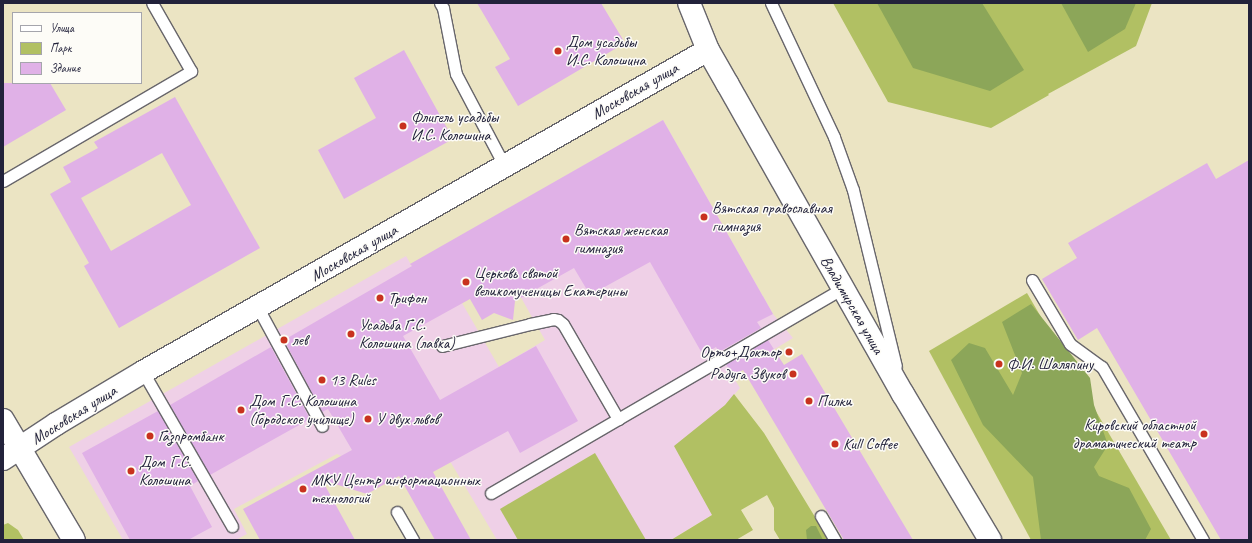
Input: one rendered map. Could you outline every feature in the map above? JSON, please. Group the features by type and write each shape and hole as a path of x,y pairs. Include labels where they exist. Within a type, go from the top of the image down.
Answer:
{"street":[{"name":"Владимирская улица","path":"689,3 708,50 983,537"},
{"name":"Московская улица","path":"11,454 56,424 143,372 258,308 708,50"},
{"path":"3,420 11,454 74,540"}],"lane":[{"path":"3,181 191,71 152,3"},
{"path":"440,3 443,8 456,74 505,167"},
{"path":"771,3 834,137 853,190 903,394"},
{"path":"1032,280 1070,344 1102,366 1203,540"},
{"path":"491,493 843,288"},
{"path":"258,308 322,426"},
{"path":"442,346 552,319 558,320 563,324 618,419"},
{"path":"143,372 232,526"},
{"path":"397,512 413,540"},
{"path":"821,516 835,540"}],"shaded area":[{"path":"663,120 773,314 793,338 732,375 740,388 725,405 712,515 671,540 497,540 432,431 348,459 337,454 234,509 247,534 236,540 123,540 69,447 406,256 440,315 462,303 499,367 545,340 480,225"}],"green space":[{"path":"833,3 1152,3 1136,46 1048,94 1049,95 991,128 888,102"},
{"path":"877,3 982,3 1024,70 990,91 913,68"},
{"path":"1061,3 1136,3 1125,29 1088,52"},
{"path":"1027,293 1171,540 1031,540 929,351"},
{"path":"1031,304 1090,378 1094,405 1108,445 1094,467 1099,476 1129,488 1151,529 1145,540 1041,540 1033,477 983,425 951,360 969,343 985,348 1013,395 1022,373 1002,322"},
{"path":"734,394 764,433 829,540 780,540 774,530 774,508 767,495 741,510 753,530 736,540 671,540 712,515 674,446 725,405"},
{"path":"595,453 646,540 518,540 500,509"},
{"path":"8,523 18,530 24,540 3,540 3,525"},
{"path":"811,526 816,526 823,540 807,540 806,530"}],"building":[{"name":"Дом усадьбы И.С. Колошина","path":"477,3 601,3 625,43 518,106 495,67 510,59"},
{"name":"Флигель усадьбы И.С. Колошина","path":"404,50 453,139 344,199 318,150 376,118 354,78"},
{"path":"3,83 51,84 66,110 3,147"},
{"path":"175,97 260,248 119,328 84,266 89,263 50,194 71,182 63,167 98,148 94,142","holes":["162,153 191,205 111,251 81,198"]},
{"path":"663,120 773,314 757,322 761,328 719,352 716,347 703,355 650,262 590,295 574,268 515,301 513,320 494,313 482,320 470,299 403,336 440,400 536,346 578,421 520,453 508,431 433,472 471,540 435,540 399,476 367,494 322,480 355,540 260,540 243,509 352,450 328,409 322,412 284,340 412,266 410,264"},
{"name":"Кировский областной драматический театр","path":"1249,160 1249,540 1221,540 1097,328 1078,340 1042,279 1077,258 1068,243 1207,163 1216,179"},
{"path":"768,340 784,365 802,354 913,540 844,540 743,370 733,376 726,364"},
{"name":"Дом Г.С. Колошина (Городское училище)","path":"271,347 310,419 210,475 170,405"},
{"path":"158,411 198,481 190,486 212,527 188,540 130,540 82,453"}],"place":[{"name":"Дом усадьбы И.С. Колошина","path":"558,51"},
{"name":"Флигель усадьбы И.С. Колошина","path":"403,126"},
{"name":"Вятская православная гимназия","path":"704,217"},
{"name":"Вятская женская гимназия","path":"566,239"},
{"name":"Церковь святой великомученицы Екатерины","path":"466,282"},
{"name":"Трифон","path":"380,298"},
{"name":"Усадьба Г.С. Колошина (лавка)","path":"351,334"},
{"name":"лев","path":"284,340"},
{"name":"Орто+Доктор","path":"789,352"},
{"name":"Ф.И. Шаляпину","path":"999,364"},
{"name":"Радуга Звуков","path":"793,374"},
{"name":"13 Rules","path":"322,380"},
{"name":"Пилки","path":"809,401"},
{"name":"Дом Г.С. Колошина (Городское училище)","path":"241,410"},
{"name":"У двух львов","path":"368,419"},
{"name":"Кировский областной драматический театр","path":"1204,434"},
{"name":"Газпромбанк","path":"150,436"},
{"name":"Kull Coffee","path":"835,444"},
{"name":"Дом Г.С. Колошина","path":"131,471"},
{"name":"МКУ Центр информационных технологий","path":"303,489"}]}
